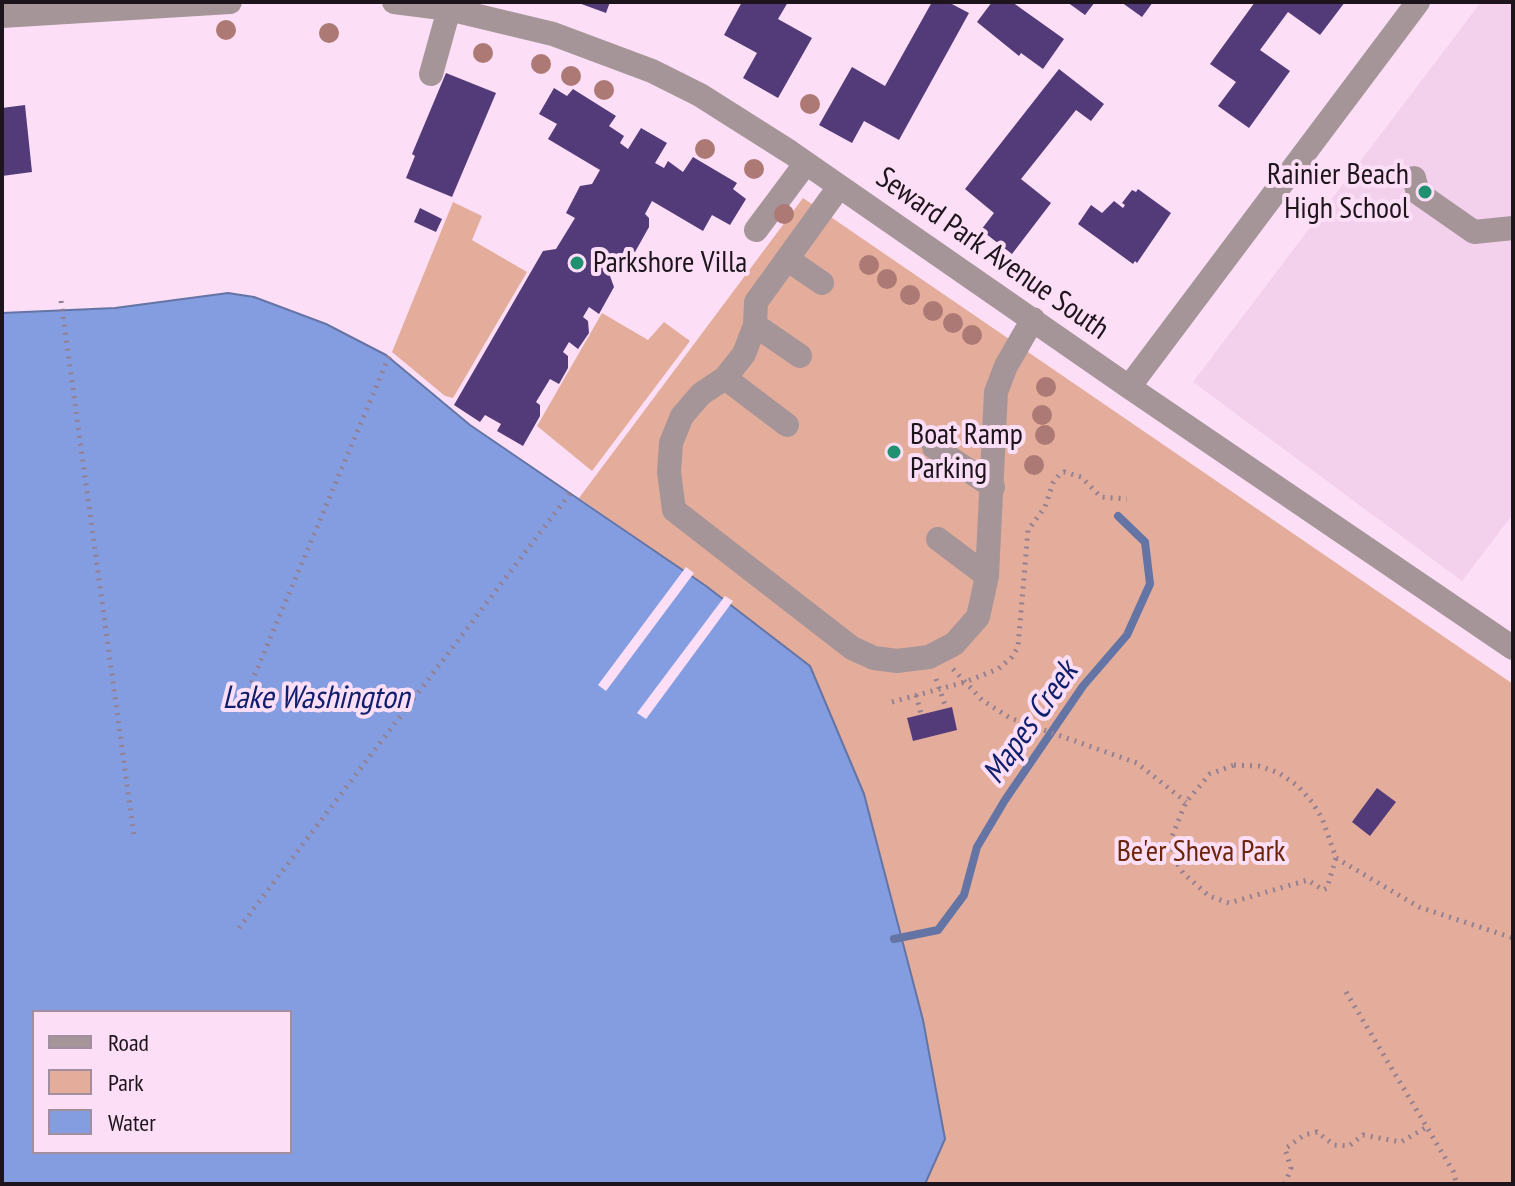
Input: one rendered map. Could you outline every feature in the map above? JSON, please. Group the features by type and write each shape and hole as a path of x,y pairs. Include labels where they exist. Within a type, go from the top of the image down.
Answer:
{"street":[{"path":"2,16 230,2"},
{"name":"Seward Park Avenue South","path":"394,2 450,6 553,34 652,71 746,122 1129,387 1430,579 1513,648"},
{"path":"1129,387 1418,2"},
{"path":"431,74 450,6"},
{"path":"756,230 806,163"},
{"path":"1414,178 1418,193 1474,232 1513,228"},
{"path":"839,187 756,302 755,325 744,354 725,378 701,394 682,416 671,443 669,472 674,510 852,648 874,658 897,661 920,659 954,644 978,617 987,576 996,392 1006,366 1033,319"},
{"path":"787,259 822,283"},
{"path":"755,325 800,356"},
{"path":"725,378 787,425"},
{"path":"934,447 993,487"},
{"path":"938,539 987,576"}],"path":[{"path":"61,301 134,836"},
{"path":"239,712 390,354"},
{"path":"892,702 965,682 1004,665 1018,647 1028,530 1045,507 1056,478 1064,472 1071,474 1086,481 1101,497 1127,499"},
{"path":"239,928 571,492"},
{"path":"940,652 982,700 1010,718 1137,763 1186,802"},
{"path":"916,695 921,714"},
{"path":"1234,765 1269,769 1298,786 1322,818 1336,858 1327,888 1323,890 1308,880 1229,903 1209,896 1196,887 1175,860 1171,839 1186,802 1210,774 1234,765"},
{"path":"1336,858 1419,907 1513,938"},
{"path":"1346,992 1453,1171 1456,1182"},
{"path":"1285,1184 1291,1168 1285,1149 1304,1135 1317,1132 1334,1145 1349,1146 1363,1135 1401,1142 1427,1127"}],"shaded area":[{"name":"Rainier Beach High School","path":"1481,2 1513,2 1513,514 1462,581 1193,382"}],"green space":[{"name":"Be'er Sheva Park","path":"803,198 1513,684 1513,1184 925,1184 945,1139 923,1020 864,794 810,666 706,586 579,498"},
{"path":"453,202 482,216 472,240 527,272 453,398 445,396 392,352"},
{"path":"602,313 648,340 664,322 690,341 592,471 537,426"}],"water":[{"name":"Lake Washington","path":"228,293 254,297 326,324 386,355 470,425 706,586 810,666 864,794 923,1020 945,1139 925,1184 2,1184 2,313 115,308"}],"pier":[{"path":"686,567 694,573 606,691 598,685"},
{"path":"725,596 733,601 646,719 637,713"}],"building":[{"path":"576,2 610,2 606,13"},
{"path":"742,2 788,2 778,19 812,38 778,98 743,78 757,53 724,35"},
{"path":"932,2 948,2 969,13 899,140 864,121 852,143 819,125 852,67 885,86"},
{"path":"992,2 1012,2 1064,39 1043,69 1021,53 1019,56 977,22"},
{"path":"1067,2 1095,2 1085,15"},
{"path":"1121,2 1153,2 1142,17"},
{"path":"1255,2 1345,2 1320,35 1288,12 1260,50 1290,71 1249,128 1218,106 1236,82 1210,64"},
{"path":"1059,69 1104,104 1091,121 1076,110 1021,179 1051,203 1012,254 981,230 994,213 965,189"},
{"path":"446,73 496,93 452,197 406,178 415,156 412,154"},
{"name":"Parkshore Villa","path":"554,88 567,96 573,89 616,116 609,126 624,136 620,143 628,149 641,128 667,143 655,163 664,168 668,161 683,172 693,157 737,183 733,189 746,199 730,225 712,215 703,231 652,201 645,214 649,218 649,227 635,252 626,247 610,276 614,287 599,314 589,307 583,317 588,321 589,333 578,349 569,342 563,352 568,356 568,368 559,384 550,379 536,402 540,405 540,416 523,446 497,431 501,424 485,415 480,422 454,405 543,251 556,249 575,218 566,213 580,186 592,184 600,170 548,139 557,124 539,114"},
{"path":"25,105 32,172 2,176 2,108"},
{"path":"1138,189 1171,213 1137,263 1135,261 1133,264 1078,224 1091,205 1102,213 1114,201 1123,208 1125,205 1122,203 1132,190 1136,192"},
{"path":"420,208 442,219 436,232 414,222"},
{"path":"952,707 957,730 913,741 907,718"},
{"path":"1377,788 1396,802 1370,836 1352,822"}],"waterway":[{"name":"Mapes Creek","path":"894,939 938,930 964,895 977,847 1005,800 1083,686 1127,635 1150,584 1145,542 1118,516"}],"place":[{"name":"Rainier Beach High School","path":"1425,192"},
{"name":"Parkshore Villa","path":"577,263"},
{"name":"Boat Ramp Parking","path":"894,452"}]}
